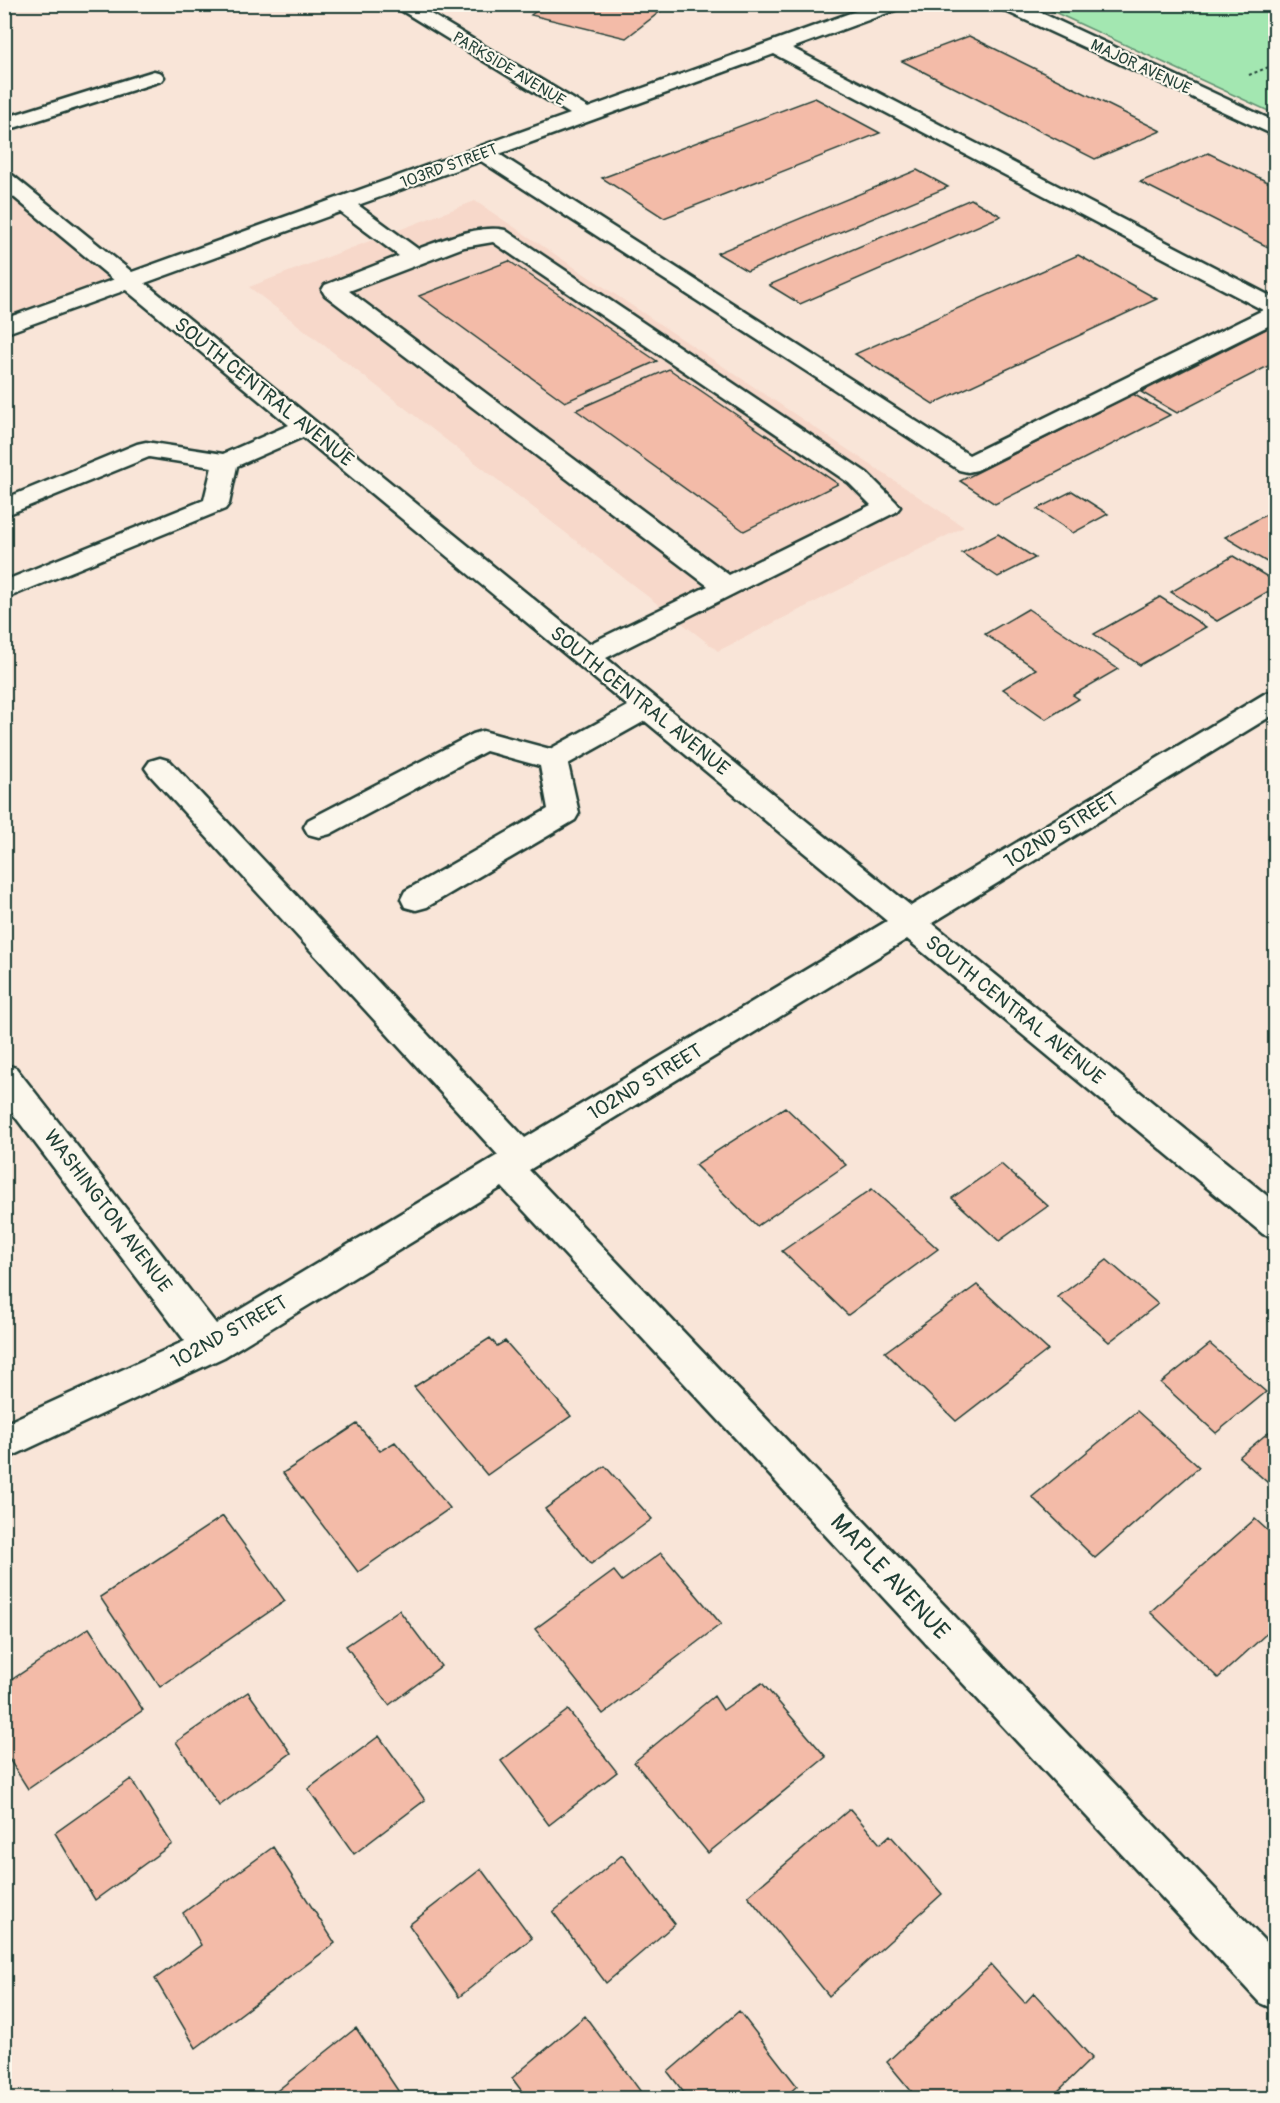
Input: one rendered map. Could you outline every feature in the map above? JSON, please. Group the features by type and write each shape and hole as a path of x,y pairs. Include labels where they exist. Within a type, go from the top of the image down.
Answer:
{"street":[{"name":"PARKSIDE AVENUE","path":"400,4 587,116"},
{"name":"103RD STREET","path":"4,327 894,4"},
{"name":"MAJOR AVENUE","path":"1006,4 1275,130"},
{"path":"776,47 1275,308"},
{"path":"4,125 154,77"},
{"path":"483,153 968,465 1275,313"},
{"name":"SOUTH CENTRAL AVENUE","path":"4,178 1275,1224"},
{"path":"343,204 415,257"},
{"path":"586,657 727,587 887,507 858,478 497,235 460,241 333,290 727,587"},
{"path":"4,508 146,449 226,462 306,427"},
{"path":"4,591 216,504 226,462"},
{"name":"102ND STREET","path":"4,1443 211,1346 1275,700"},
{"path":"319,826 483,741 554,760 648,707"},
{"path":"416,899 564,813 554,760"},
{"name":"MAPLE AVENUE","path":"160,768 513,1163 1275,1987"},
{"name":"WASHINGTON AVENUE","path":"4,1077 211,1346"}],"path":[{"path":"1244,77 1275,64"}],"shaded area":[{"path":"5,179 129,281 4,327"},
{"path":"475,201 964,527 718,651 249,287"}],"green space":[{"path":"1039,5 1275,5 1275,114"}],"building":[{"path":"546,4 654,4 666,7 626,38 531,15"},
{"path":"969,36 1161,131 1095,159 902,61"},
{"path":"815,98 880,133 664,218 602,178"},
{"path":"1208,153 1276,186 1276,251 1140,182"},
{"path":"917,170 948,187 747,271 717,253"},
{"path":"971,199 1001,216 800,304 769,285"},
{"path":"1078,255 1157,299 933,404 855,354"},
{"path":"509,261 657,361 565,402 419,296"},
{"path":"1276,324 1276,362 1177,413 1141,392"},
{"path":"669,369 838,484 744,531 576,410"},
{"path":"1133,394 1170,415 995,504 960,481"},
{"path":"1072,491 1108,514 1073,533 1037,509"},
{"path":"1276,509 1276,567 1225,537"},
{"path":"998,534 1035,558 998,577 962,553"},
{"path":"1233,556 1276,582 1276,587 1217,621 1171,592"},
{"path":"1160,597 1206,627 1140,665 1094,634"},
{"path":"1028,609 1118,669 1073,695 1079,699 1046,719 1003,689 1036,669 985,634"},
{"path":"785,1107 846,1165 757,1226 695,1165"},
{"path":"1001,1164 1048,1206 999,1241 952,1198"},
{"path":"872,1189 938,1249 848,1315 782,1251"},
{"path":"1107,1260 1158,1304 1109,1342 1058,1297"},
{"path":"977,1285 1048,1350 956,1421 885,1352"},
{"path":"490,1338 497,1346 505,1341 571,1416 487,1475 414,1387"},
{"path":"1210,1344 1266,1392 1216,1433 1161,1383"},
{"path":"1137,1411 1199,1467 1095,1558 1032,1497"},
{"path":"357,1424 380,1451 395,1442 450,1508 358,1572 283,1473"},
{"path":"1276,1426 1276,1490 1239,1457"},
{"path":"605,1466 652,1519 591,1564 545,1509"},
{"path":"223,1516 285,1601 160,1687 100,1597"},
{"path":"1255,1519 1276,1538 1276,1625 1218,1678 1150,1612"},
{"path":"661,1553 721,1624 603,1714 535,1629 614,1571 622,1581"},
{"path":"399,1610 441,1666 389,1705 346,1646"},
{"path":"89,1628 143,1710 28,1789 4,1751 4,1685"},
{"path":"762,1683 826,1757 708,1853 634,1762 714,1696 723,1710"},
{"path":"248,1692 291,1753 219,1806 176,1742"},
{"path":"568,1710 617,1772 549,1825 501,1761"},
{"path":"379,1736 425,1800 354,1854 308,1789"},
{"path":"131,1779 172,1844 95,1900 55,1833"},
{"path":"850,1809 880,1844 890,1835 942,1894 829,1996 748,1896"},
{"path":"273,1847 335,1943 196,2048 155,1979 201,1945 183,1913"},
{"path":"622,1855 675,1924 606,1983 553,1912"},
{"path":"481,1869 532,1938 459,1997 409,1925"},
{"path":"991,1965 1025,2003 1034,1993 1092,2058 1051,2098 917,2098 887,2062"},
{"path":"739,2011 797,2086 784,2098 688,2098 668,2072"},
{"path":"585,2016 641,2092 633,2098 527,2098 512,2078"},
{"path":"356,2028 403,2098 268,2098"}]}
